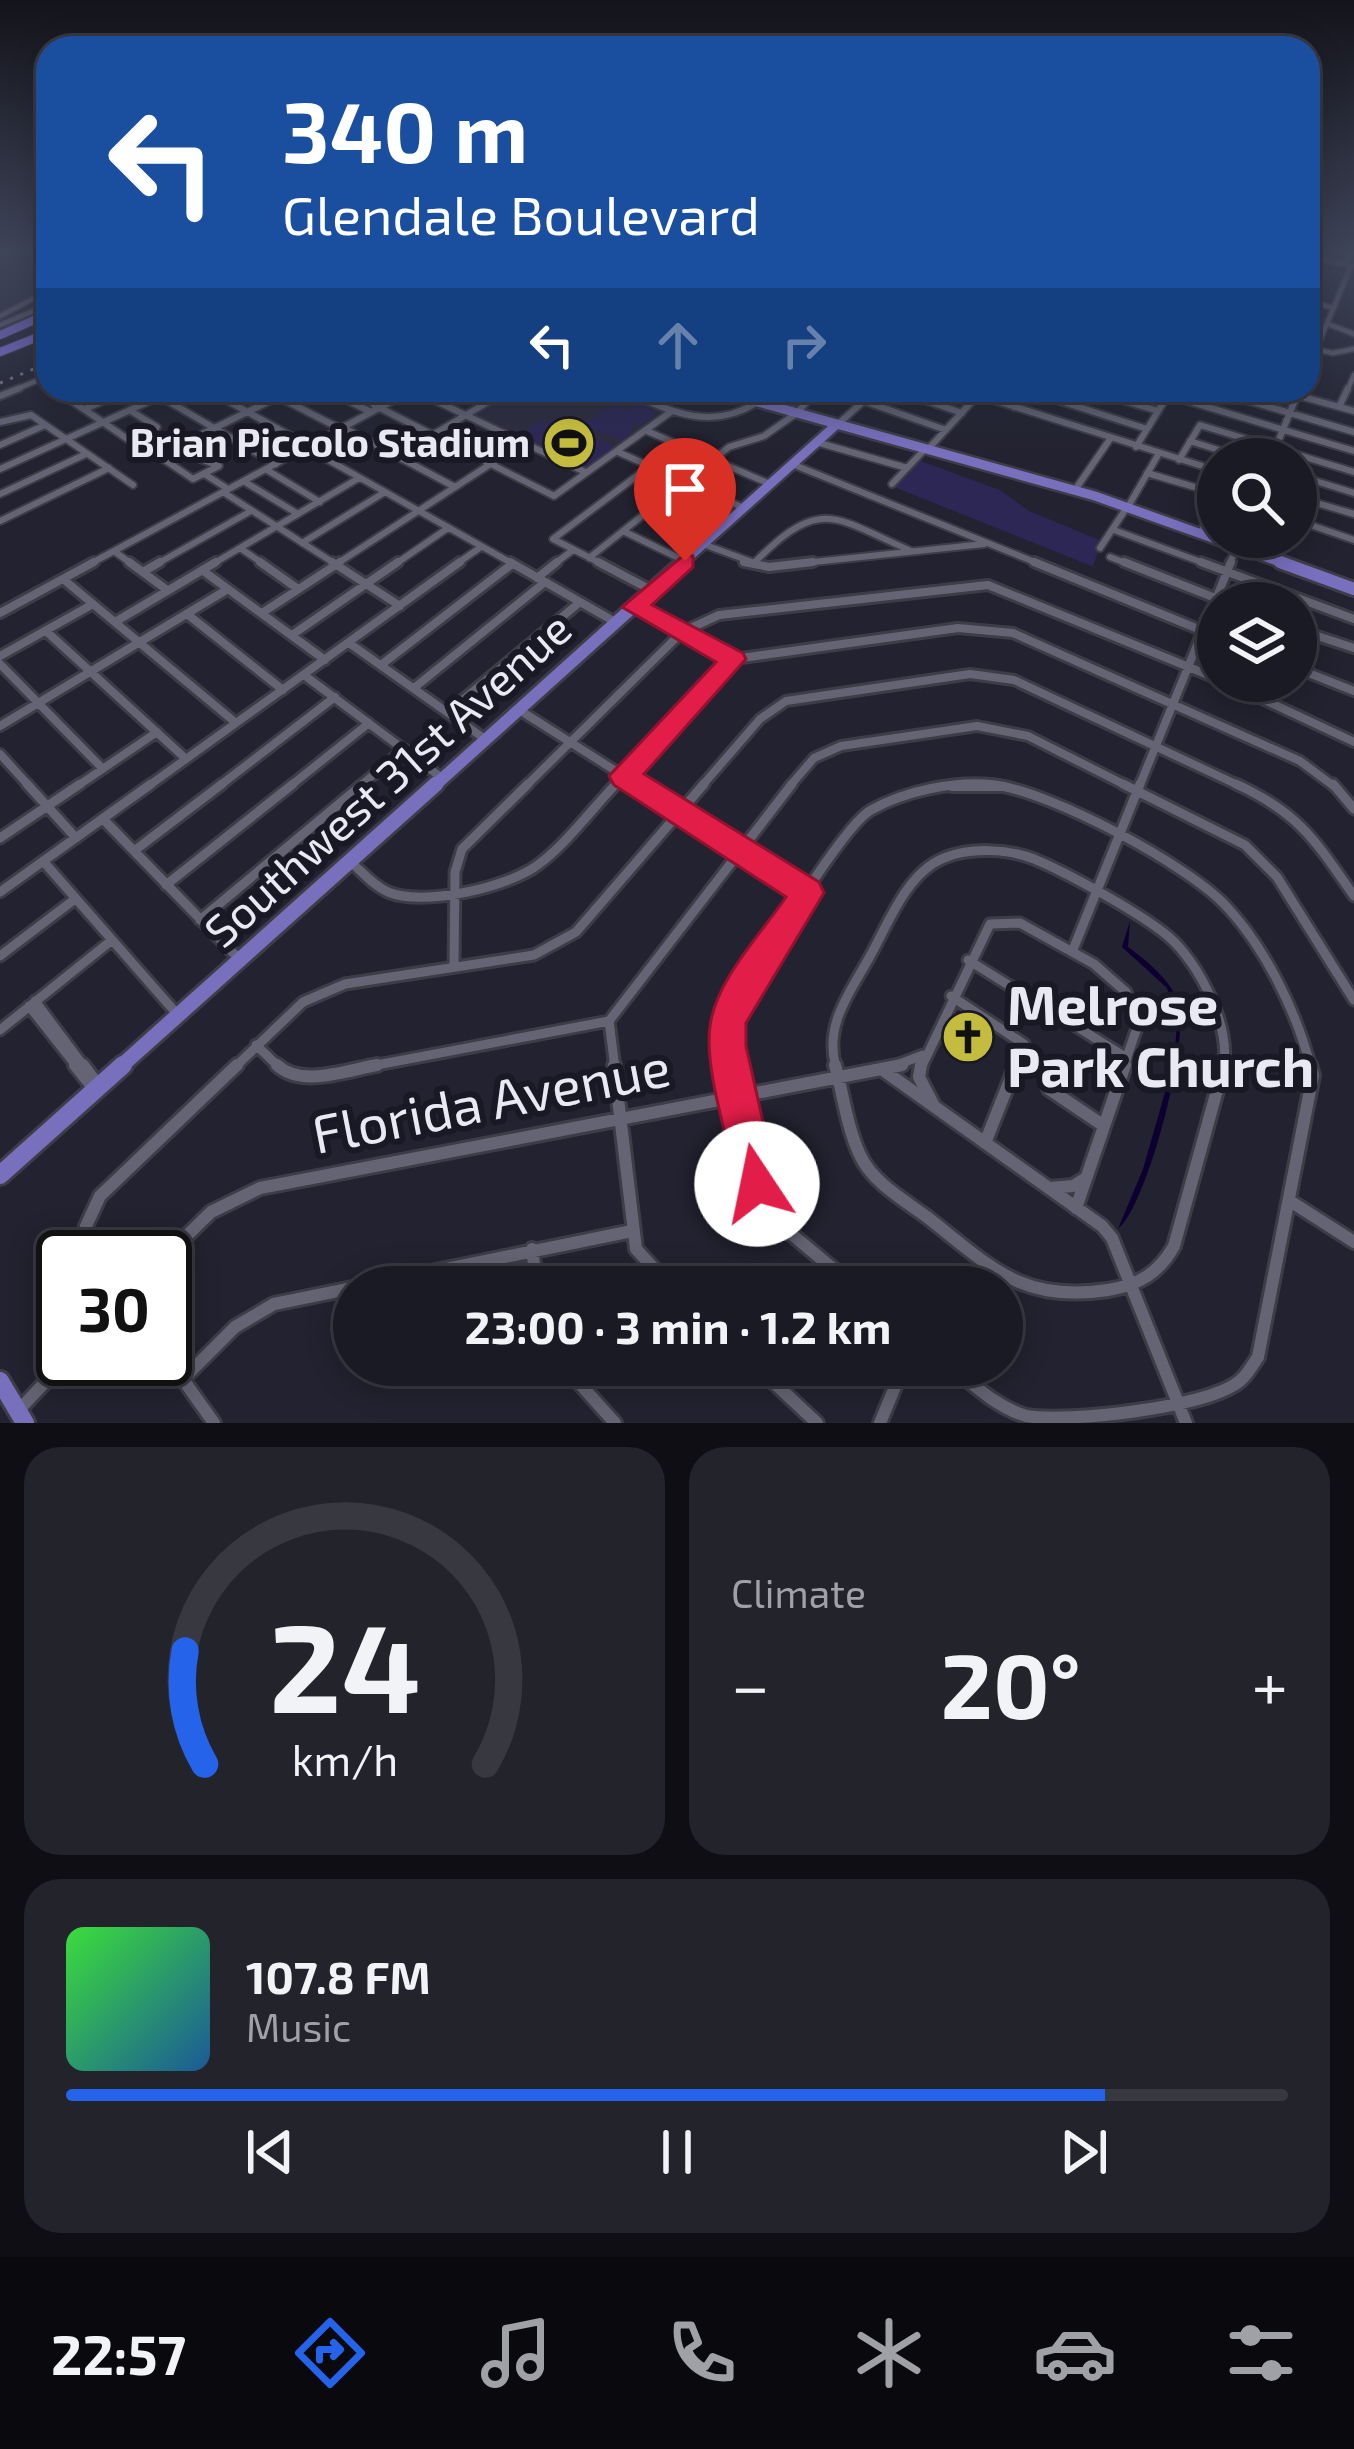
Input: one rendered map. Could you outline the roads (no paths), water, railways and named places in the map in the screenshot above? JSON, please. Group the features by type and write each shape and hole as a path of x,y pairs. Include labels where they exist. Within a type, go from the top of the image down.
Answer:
{"highway":[{"path":"0,348 36,333"},
{"path":"0,348 36,333"},
{"path":"0,348 20,350 36,337"}],"main road":[{"path":"758,402 797,414"},
{"path":"758,402 1077,487 1197,531"},
{"name":"Southwest 31st Avenue","path":"3,1165 179,1016 836,425"},
{"path":"928,448 1128,506"},
{"path":"1052,483 1077,487"},
{"path":"1271,558 1352,588"},
{"path":"0,1381 22,1417"}],"street":[{"path":"1321,337 1330,318"},
{"path":"1328,323 1352,332"},
{"path":"1320,349 1354,349"},
{"path":"1339,407 1354,375"},
{"path":"0,396 36,381"},
{"path":"1320,401 1354,411"},
{"path":"76,402 129,440"},
{"path":"86,409 101,402"},
{"path":"0,469 147,402"},
{"path":"168,402 276,464"},
{"path":"230,402 617,623"},
{"path":"188,441 268,402"},
{"path":"288,402 455,487"},
{"path":"355,402 434,435 554,496 672,411"},
{"path":"375,410 377,402"},
{"path":"0,613 390,402"},
{"path":"437,402 586,472"},
{"path":"397,455 487,402"},
{"path":"651,402 712,422 734,418 758,402"},
{"path":"589,558 729,447 764,436 807,402"},
{"name":"Southwest 31st Avenue","path":"836,425 863,402"},
{"path":"867,402 946,430"},
{"path":"930,402 962,413"},
{"path":"892,484 972,402"},
{"path":"999,402 1197,465"},
{"path":"1014,407 1017,402"},
{"path":"1061,402 1147,429"},
{"path":"1128,402 1158,411"},
{"path":"1136,447 1164,402"},
{"path":"1192,402 1354,451"},
{"path":"1254,402 1354,432"},
{"path":"1279,438 1294,402"},
{"path":"129,410 157,427"},
{"path":"0,422 25,413 133,485"},
{"path":"0,445 45,425"},
{"path":"1178,460 1200,425 1243,438"},
{"path":"646,430 770,484"},
{"path":"421,452 434,435"},
{"path":"1077,487 1109,439"},
{"path":"153,441 219,466 193,479 177,469 142,443 153,441"},
{"path":"1190,441 1197,443"},
{"path":"816,442 907,468"},
{"path":"262,613 523,443"},
{"path":"616,451 744,508"},
{"path":"0,494 86,454"},
{"path":"1100,548 1158,455"},
{"path":"177,469 195,460"},
{"path":"1317,461 1354,472"},
{"path":"792,464 1197,629"},
{"path":"650,466 553,539 652,591"},
{"path":"0,521 109,468"},
{"path":"266,469 320,502"},
{"path":"208,473 251,511 400,606"},
{"path":"1147,473 1197,489"},
{"path":"115,622 359,478"},
{"path":"244,481 298,514"},
{"path":"1317,482 1354,493"},
{"path":"302,543 385,492"},
{"path":"1317,503 1354,514"},
{"path":"654,506 715,534"},
{"path":"143,572 251,511"},
{"path":"752,565 801,519 814,515 839,520 912,551"},
{"path":"1317,527 1354,539"},
{"path":"292,635 448,528"},
{"path":"1114,530 1354,619"},
{"path":"623,531 685,561"},
{"path":"888,554 891,543"},
{"path":"704,544 752,565 769,567 988,544"},
{"path":"0,892 481,547"},
{"path":"240,548 298,589"},
{"path":"414,688 573,550"},
{"path":"114,551 167,590"},
{"path":"760,556 769,567"},
{"path":"1110,557 1197,590"},
{"path":"1224,582 1233,558"},
{"path":"381,665 512,564"},
{"path":"202,570 325,660"},
{"path":"63,579 236,723"},
{"path":"454,966 457,860 470,840 682,632 719,615 980,584 1021,595 1197,670"},
{"path":"0,726 228,589"},
{"path":"448,712 580,602"},
{"path":"93,604 0,660 103,769"},
{"path":"634,607 734,659 983,627 1012,633 1300,760 1333,784 1354,808"},
{"path":"187,614 283,690"},
{"path":"46,631 186,759"},
{"path":"1317,636 1354,648"},
{"path":"349,643 487,740"},
{"path":"1072,952 1197,648"},
{"path":"350,862 392,894 416,897 528,873 734,659"},
{"path":"85,1230 100,1196 302,1002 332,987 534,955 576,932 766,713 786,700 992,674 1032,687 1279,804 1312,836 1354,896"},
{"path":"304,675 443,779"},
{"path":"1317,677 1354,692"},
{"path":"134,851 335,698"},
{"path":"1273,702 1354,742"},
{"path":"520,711 808,893"},
{"path":"166,885 369,723"},
{"path":"256,1045 285,1073 314,1078 609,1021 814,758 842,746 977,726 1028,736 1232,837 1268,865 1354,1000"},
{"path":"0,838 157,732"},
{"path":"200,920 404,749"},
{"path":"0,754 76,838"},
{"path":"830,1266 783,1227 764,1202 728,1046 728,1023 736,1003 857,820 872,807 896,798 1001,785 1030,794 1119,839 1191,878 1227,906 1308,1048 1310,1096 1258,1357 1239,1383 1178,1402 1068,1419 1036,1418 992,1400 975,1386"},
{"path":"103,819 240,961"},
{"path":"999,850 1032,858 1172,939 1200,978 1223,1027 1225,1060 1174,1246 1162,1267 1131,1286 1066,1296 1014,1282 870,1169 860,1156 838,1079 831,1050 835,1019 914,879 942,858 999,850"},
{"path":"43,861 179,1016"},
{"path":"0,956 76,898"},
{"path":"934,1106 920,1077 922,1054 983,931 1009,920 1117,979 1133,997 1139,1017 1076,1208"},
{"path":"0,1030 112,940"},
{"path":"968,960 1018,991"},
{"path":"951,996 1024,1044 985,1143"},
{"path":"32,1004 97,1088"},
{"path":"609,1021 632,1231 636,1249 652,1266"},
{"path":"1074,1025 1127,1058"},
{"name":"Florida Avenue","path":"192,1231 211,1212 260,1188 838,1079 906,1064 922,1054"},
{"path":"881,1069 1112,1238 1186,1423"},
{"path":"1049,1089 1104,1126"},
{"path":"1048,1188 1073,1186 1086,1178"},
{"path":"1290,1201 1354,1242"},
{"path":"192,1370 235,1327 274,1304 632,1231"},
{"path":"532,1249 534,1266"},
{"path":"22,1417 47,1386"},
{"path":"188,1386 214,1423"},
{"path":"582,1386 615,1423"},
{"path":"778,1386 818,1423"},
{"path":"880,1423 895,1386"}],"railway":[{"path":"0,383 36,368"}],"place":[{"name":"Brian Piccolo Stadium","path":"569,443"},
{"name":"Melrose Park Church","path":"968,1037"}]}
